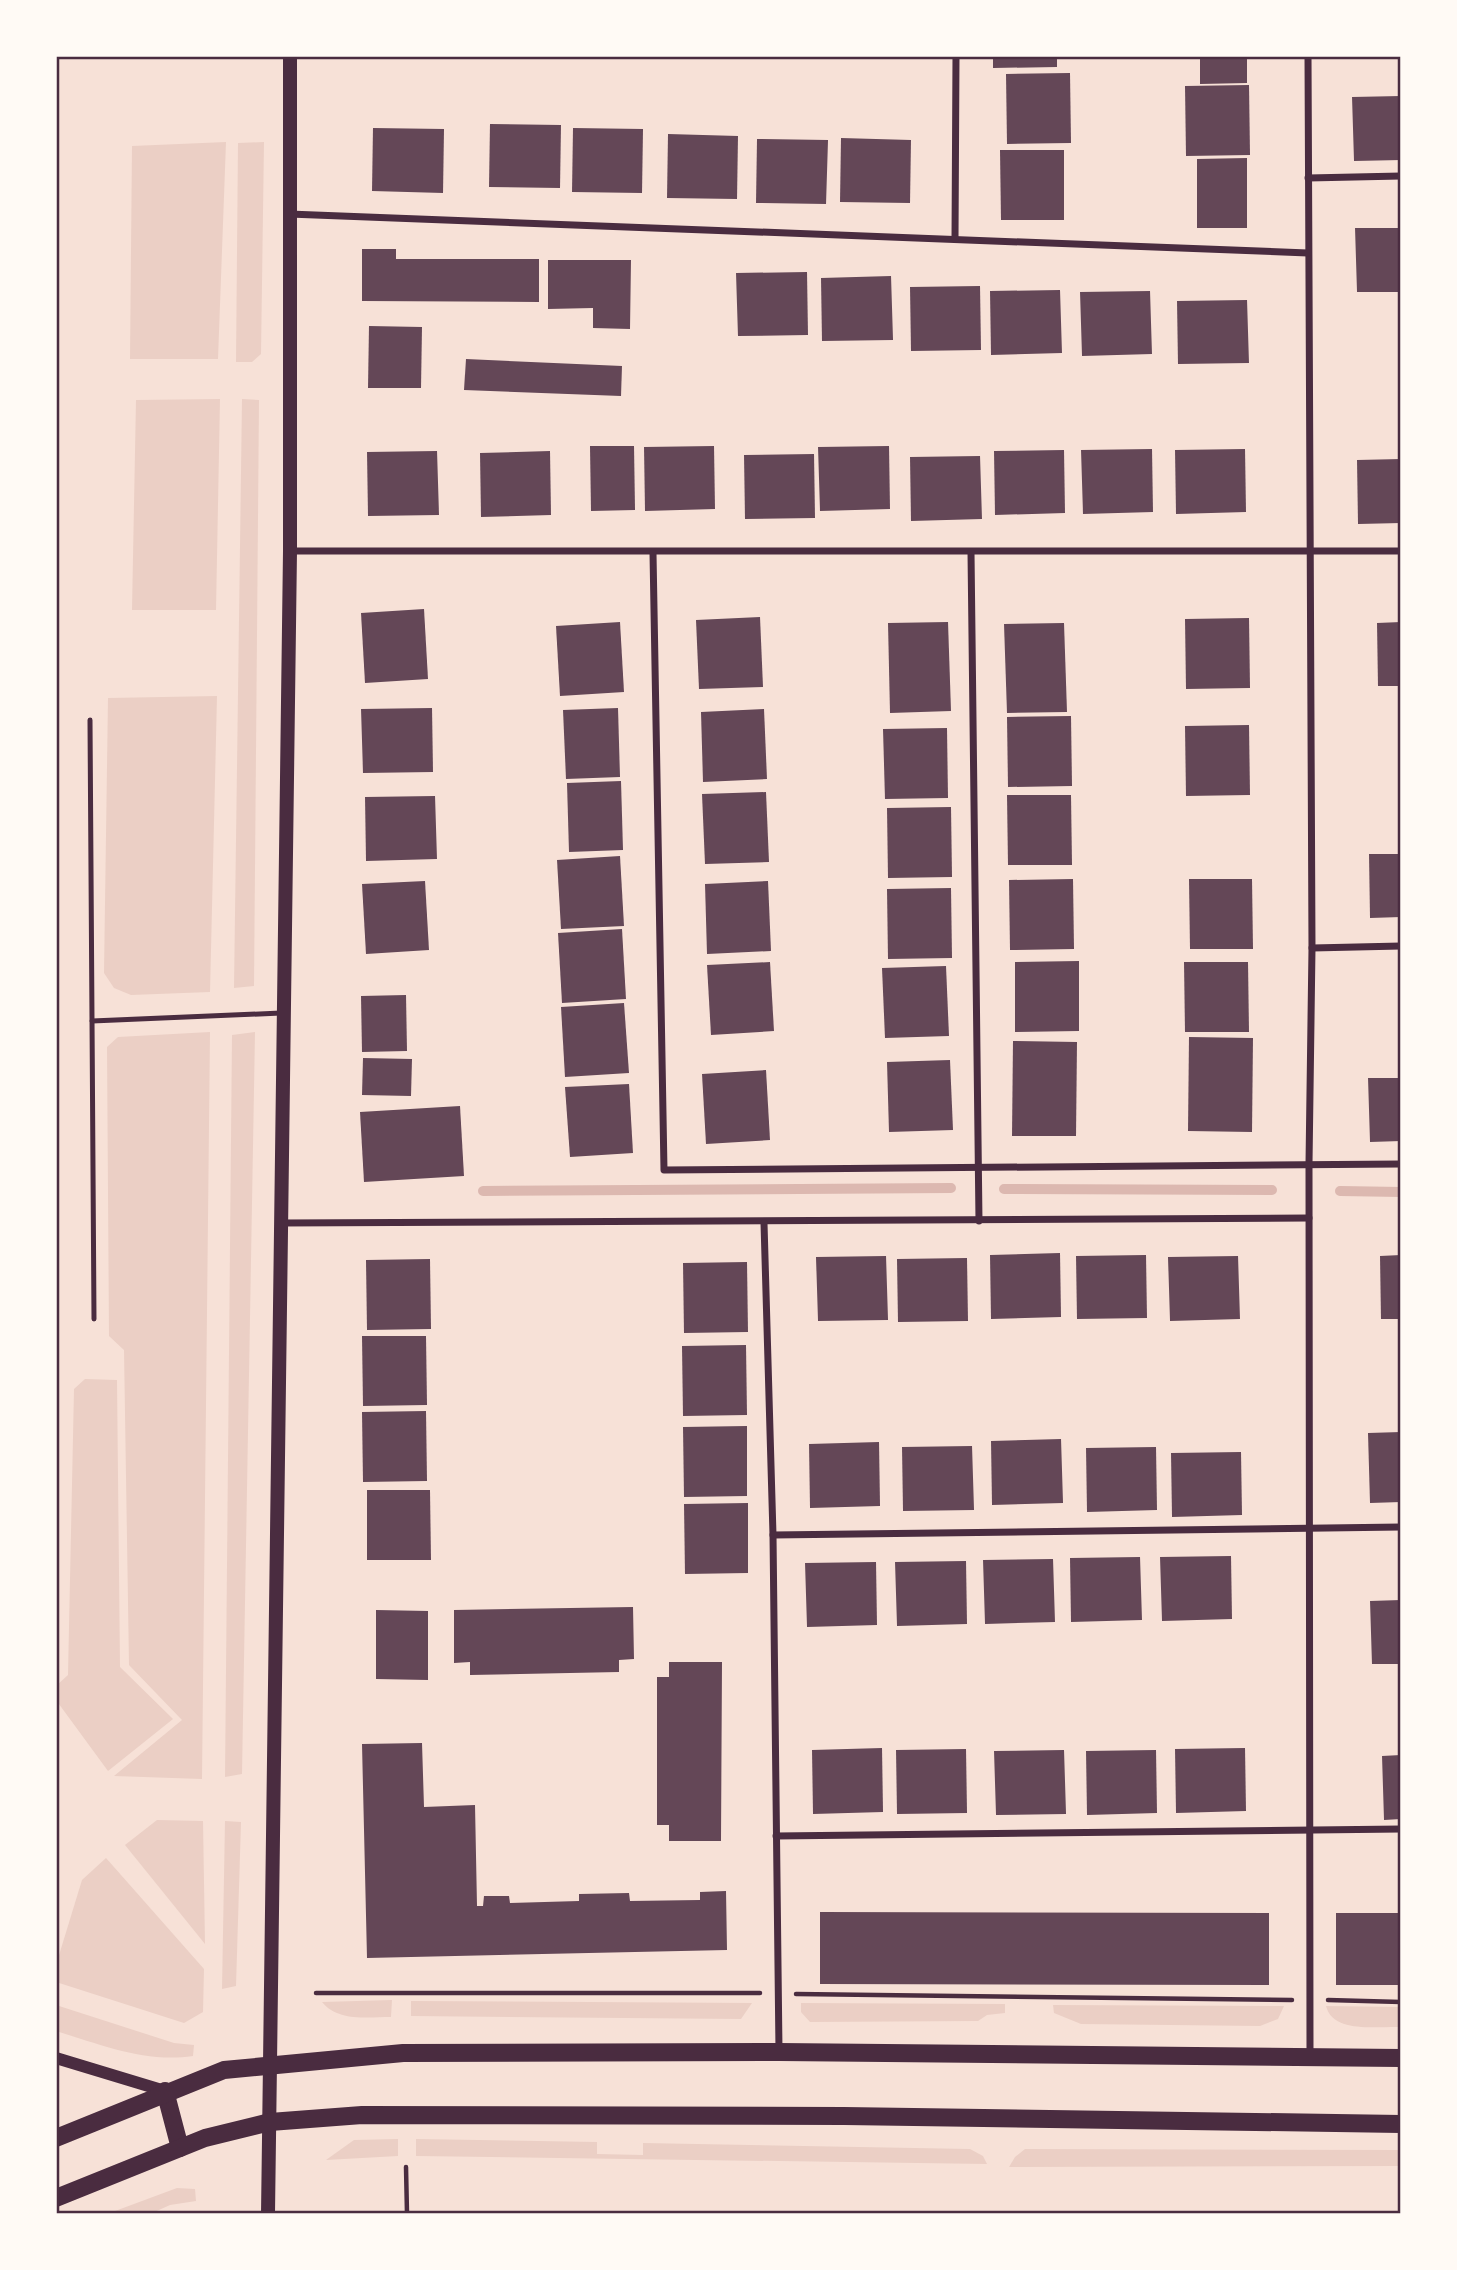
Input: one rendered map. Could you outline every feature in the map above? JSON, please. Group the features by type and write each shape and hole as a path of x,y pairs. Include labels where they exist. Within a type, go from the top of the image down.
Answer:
{"main road":[{"path":"268,2214 290,551 290,56"},
{"path":"56,2138 165,2091 224,2070 271,2063 403,2053 779,2052 1401,2057"},
{"path":"165,2091 180,2148"},
{"path":"56,2198 205,2138 270,2122 405,2113 1401,2124"}],"street":[{"path":"955,239 957,56"},
{"path":"1308,56 1308,551 1312,948 1309,1164 1310,2057"},
{"path":"1308,178 1401,176"},
{"path":"289,214 1308,253"},
{"path":"290,551 1401,551"},
{"path":"971,552 979,1221"},
{"path":"653,553 664,1170 1401,1164"},
{"path":"1312,948 1401,946"},
{"path":"282,1223 764,1223 1309,1218"},
{"path":"764,1223 773,1535 779,2052"},
{"path":"773,1535 1401,1527"},
{"path":"776,1836 1401,1829"},
{"path":"56,2058 165,2091"}],"lane":[{"path":"90,720 94,1319"},
{"path":"92,1021 284,1013"}],"path":[{"path":"316,1993 778,1993 1401,2002"},
{"path":"406,2166 407,2214"}],"shaded area":[{"path":"226,142 218,359 130,359 132,146"},
{"path":"264,142 261,354 252,362 236,362 238,143"},
{"path":"220,399 216,610 132,610 136,400"},
{"path":"242,399 259,400 254,986 234,988"},
{"path":"217,696 210,992 131,995 114,988 104,973 108,698"},
{"path":"210,1032 202,1779 114,1776 182,1720 129,1665 124,1350 109,1336 107,1047 118,1037"},
{"path":"255,1032 242,1774 225,1777 232,1035"},
{"path":"85,1379 117,1380 120,1667 173,1719 108,1771 56,1700 56,1686 68,1675 74,1389"},
{"path":"157,1820 203,1821 205,1944 125,1845"},
{"path":"225,1821 241,1822 236,1986 222,1989"},
{"path":"106,1858 204,1969 203,2012 184,2023 56,1982 56,1965 82,1880"},
{"path":"392,2000 391,2017 363,2018 336,2013 322,2002"},
{"path":"411,2001 752,2003 741,2019 411,2016"},
{"path":"801,2003 1005,2004 1005,2013 987,2015 978,2021 810,2022 801,2012"},
{"path":"56,2005 174,2043 194,2045 193,2056 175,2058 141,2055 56,2031"},
{"path":"1053,2005 1284,2006 1278,2019 1260,2026 1081,2024 1054,2013"},
{"path":"1326,2006 1401,2007 1401,2027 1347,2025 1330,2015"},
{"path":"398,2139 398,2156 326,2160 354,2140"},
{"path":"416,2139 597,2142 597,2154 643,2155 643,2143 970,2149 983,2156 987,2164 416,2156"},
{"path":"1025,2149 1401,2150 1401,2166 1009,2167 1015,2157"},
{"path":"177,2188 195,2189 196,2201 170,2205 150,2214 107,2214"}],"building":[{"path":"993,56 1057,56 1057,67 993,68"},
{"path":"1200,56 1247,56 1247,83 1200,84"},
{"path":"1070,73 1071,143 1007,144 1006,74"},
{"path":"1249,85 1250,155 1186,156 1185,86"},
{"path":"1401,96 1401,160 1354,161 1352,97"},
{"path":"490,124 561,125 560,188 489,187"},
{"path":"373,128 444,129 443,193 372,191"},
{"path":"573,128 643,129 642,193 572,192"},
{"path":"668,134 738,136 737,199 667,198"},
{"path":"841,138 911,140 910,203 840,202"},
{"path":"757,139 828,140 826,204 756,203"},
{"path":"1000,150 1064,150 1064,220 1001,220"},
{"path":"1247,158 1247,228 1197,228 1197,159"},
{"path":"1355,228 1401,228 1401,292 1357,292"},
{"path":"362,249 396,249 396,259 539,259 539,302 362,301"},
{"path":"548,260 631,260 630,329 593,328 593,308 548,309"},
{"path":"807,272 808,335 738,336 736,273"},
{"path":"891,276 893,340 822,341 821,278"},
{"path":"980,286 981,350 911,351 910,287"},
{"path":"1060,290 1062,353 991,355 990,291"},
{"path":"1150,291 1152,354 1082,356 1080,292"},
{"path":"1247,300 1249,363 1178,364 1177,301"},
{"path":"369,326 422,327 421,388 368,388"},
{"path":"466,359 622,366 621,396 464,390"},
{"path":"590,446 634,446 635,510 591,511"},
{"path":"714,446 715,509 645,511 644,447"},
{"path":"889,446 890,509 820,511 818,447"},
{"path":"1152,449 1153,512 1083,514 1081,450"},
{"path":"1245,449 1246,512 1176,514 1175,450"},
{"path":"1064,450 1065,513 995,515 994,451"},
{"path":"437,451 439,515 368,516 367,452"},
{"path":"550,451 551,515 481,517 480,453"},
{"path":"814,454 815,518 745,519 744,455"},
{"path":"980,456 982,519 911,521 910,457"},
{"path":"1401,459 1401,523 1358,524 1357,460"},
{"path":"424,609 428,679 365,683 361,613"},
{"path":"760,617 763,687 699,689 696,620"},
{"path":"1249,618 1250,688 1186,689 1185,619"},
{"path":"620,622 624,692 560,696 556,626"},
{"path":"948,622 951,711 890,713 888,623"},
{"path":"1401,622 1401,686 1378,686 1377,623"},
{"path":"1064,623 1067,712 1007,713 1004,624"},
{"path":"432,708 433,772 363,773 361,709"},
{"path":"618,708 620,777 566,779 563,710"},
{"path":"764,709 767,779 703,782 701,712"},
{"path":"1071,716 1072,786 1008,787 1007,717"},
{"path":"1249,725 1250,795 1186,796 1185,726"},
{"path":"947,728 948,798 885,799 883,729"},
{"path":"621,781 623,850 569,852 567,783"},
{"path":"766,792 769,862 705,864 702,794"},
{"path":"1007,795 1071,795 1072,865 1008,865"},
{"path":"435,796 437,859 366,861 365,797"},
{"path":"951,807 952,877 888,878 887,808"},
{"path":"1369,854 1401,854 1401,917 1370,918"},
{"path":"620,856 624,926 561,929 557,860"},
{"path":"1073,879 1074,949 1010,950 1009,880"},
{"path":"1189,879 1252,879 1253,949 1190,949"},
{"path":"425,881 429,950 366,954 362,884"},
{"path":"768,881 771,951 707,954 705,884"},
{"path":"951,888 952,958 888,959 887,889"},
{"path":"622,929 626,999 562,1003 558,933"},
{"path":"1079,961 1079,1031 1015,1032 1015,962"},
{"path":"770,962 774,1031 711,1035 707,965"},
{"path":"1184,962 1248,962 1249,1032 1185,1032"},
{"path":"946,966 949,1036 885,1038 882,968"},
{"path":"406,995 407,1051 362,1052 361,996"},
{"path":"624,1003 629,1073 565,1077 561,1007"},
{"path":"1189,1037 1253,1038 1252,1132 1188,1131"},
{"path":"1013,1041 1077,1042 1076,1136 1012,1136"},
{"path":"363,1058 412,1059 411,1096 362,1095"},
{"path":"950,1060 953,1130 889,1132 887,1062"},
{"path":"766,1070 770,1140 706,1144 702,1074"},
{"path":"1368,1078 1401,1078 1401,1141 1370,1142"},
{"path":"629,1084 633,1153 570,1157 565,1087"},
{"path":"460,1106 464,1176 364,1182 360,1112"},
{"path":"1060,1253 1061,1317 991,1319 990,1255"},
{"path":"1146,1255 1147,1318 1077,1319 1076,1256"},
{"path":"1401,1255 1401,1319 1381,1319 1380,1256"},
{"path":"886,1256 888,1320 818,1321 816,1257"},
{"path":"1238,1256 1240,1319 1170,1321 1168,1257"},
{"path":"967,1258 968,1321 898,1322 897,1259"},
{"path":"430,1259 431,1329 367,1330 366,1260"},
{"path":"747,1262 748,1332 684,1333 683,1263"},
{"path":"362,1336 426,1336 427,1405 363,1406"},
{"path":"746,1345 747,1415 683,1416 682,1346"},
{"path":"426,1411 427,1481 363,1482 362,1412"},
{"path":"747,1426 747,1496 684,1497 683,1427"},
{"path":"1401,1432 1401,1502 1370,1503 1368,1433"},
{"path":"1061,1439 1063,1503 992,1505 991,1441"},
{"path":"879,1442 880,1506 810,1508 809,1444"},
{"path":"972,1446 974,1510 903,1511 902,1447"},
{"path":"1156,1447 1157,1510 1087,1512 1086,1448"},
{"path":"1241,1452 1242,1515 1172,1517 1171,1453"},
{"path":"367,1490 430,1490 431,1560 367,1560"},
{"path":"748,1503 748,1573 685,1574 684,1504"},
{"path":"1231,1556 1232,1619 1162,1621 1160,1557"},
{"path":"1140,1557 1142,1620 1071,1622 1070,1558"},
{"path":"1053,1559 1055,1622 985,1624 983,1560"},
{"path":"966,1561 967,1624 897,1626 895,1562"},
{"path":"876,1562 877,1625 807,1627 805,1563"},
{"path":"1401,1600 1401,1664 1372,1664 1370,1601"},
{"path":"633,1607 634,1659 619,1660 619,1672 470,1675 470,1662 454,1663 454,1610"},
{"path":"376,1610 428,1611 428,1680 376,1679"},
{"path":"669,1662 722,1662 721,1841 669,1841 669,1825 657,1825 657,1677 669,1677"},
{"path":"422,1743 424,1807 475,1805 477,1906 483,1906 484,1896 509,1896 510,1903 579,1901 579,1894 629,1893 630,1901 700,1900 700,1892 726,1891 727,1950 367,1958 362,1744"},
{"path":"882,1748 883,1812 813,1814 812,1750"},
{"path":"1245,1748 1246,1811 1176,1813 1175,1749"},
{"path":"966,1749 967,1813 897,1814 896,1750"},
{"path":"1064,1750 1066,1814 996,1815 994,1751"},
{"path":"1156,1750 1157,1813 1087,1815 1086,1751"},
{"path":"1401,1755 1401,1819 1384,1820 1382,1756"},
{"path":"820,1912 1269,1913 1269,1985 820,1984"},
{"path":"1336,1913 1401,1913 1401,1985 1336,1985"}],"waterway":[{"path":"483,1191 951,1188"},
{"path":"1004,1189 1272,1190"},
{"path":"1340,1191 1401,1192"}]}
